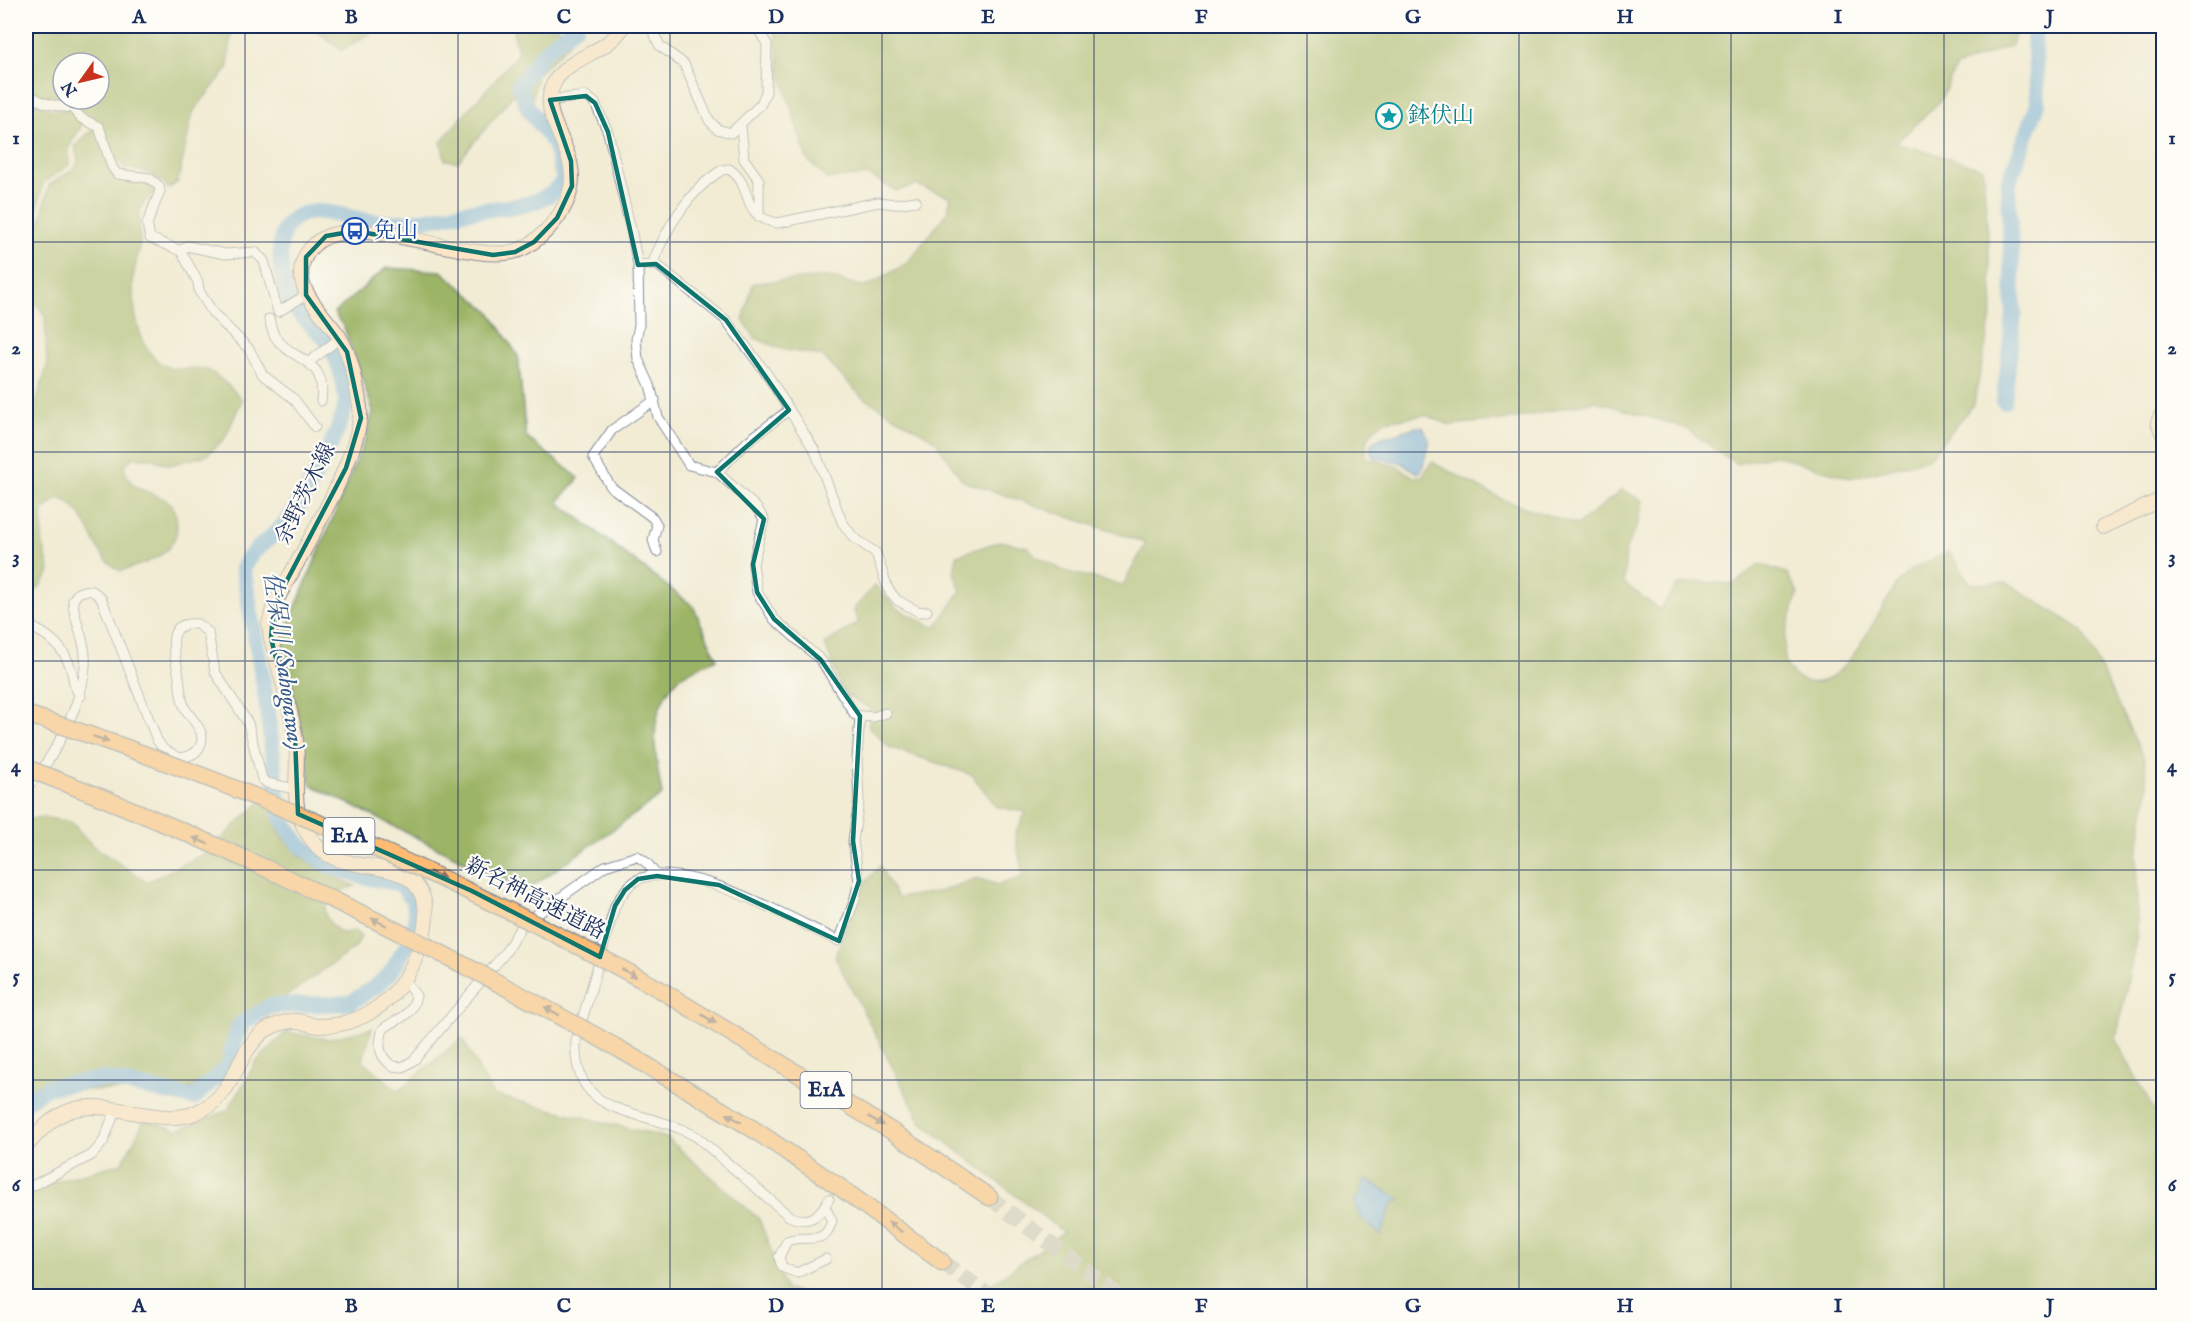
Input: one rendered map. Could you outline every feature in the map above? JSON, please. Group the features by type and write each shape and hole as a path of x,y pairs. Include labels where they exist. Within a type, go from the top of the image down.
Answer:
{"highway":[{"name":"新名神高速道路","path":"26,714 160,759 360,840 472,891 659,989 884,1126 989,1197"},
{"path":"26,768 184,833 382,923 512,989 621,1050 759,1133 841,1188 942,1262"}],"main road":[{"path":"306,296 303,281 306,257 319,241 333,234 355,231 411,238 493,255 514,252 534,242 557,218 572,186 571,160 554,122 550,100 554,84 570,65 594,51 623,26"},
{"name":"余野茨木線","path":"26,1147 44,1124 61,1113 81,1108 116,1108 178,1118 211,1105 224,1092 251,1043 265,1030 297,1021 317,1026 349,1023 369,1015 405,980 424,933 425,905 417,885 400,872 343,863 320,849 298,820 292,789 295,736 269,624 273,605 346,468 358,430 360,405 347,352 306,296"},
{"path":"2163,409 2158,422 2163,437"},
{"path":"2103,527 2163,498"}],"street":[{"path":"650,26 660,46 684,64 709,120 717,129 731,133 741,126 761,104 766,92 766,44 756,26"},
{"path":"26,90 32,97 58,108 72,108 81,118 99,127 112,167 117,174 149,178 159,186 160,191 147,224 150,238 181,251 198,282 199,291 213,313 249,349 263,375 294,399 315,427"},
{"path":"550,100 586,96 595,103 608,132 638,264 639,325 636,340 638,359 654,399 658,417 689,465 717,472 756,507 764,519 753,564 757,592 774,619 821,660 855,715 873,717 886,713"},
{"path":"741,126 744,159 759,180 759,217"},
{"path":"652,265 659,246 685,204 722,170 729,169 735,173 750,207 759,217 778,223 878,202 895,204 916,201"},
{"path":"181,251 188,246 225,254 255,252 264,261 278,312"},
{"path":"638,264 656,264 726,320 767,374 815,452 842,522 853,537 876,554 888,590 897,600 919,612 927,611"},
{"path":"306,296 267,320 274,336 309,362 318,372 323,388 321,401"},
{"path":"309,362 338,339"},
{"path":"654,399 612,430 593,457 610,487 652,518 657,525 653,540 657,552"},
{"path":"717,472 748,441 789,410"},
{"path":"26,788 35,779 81,696 85,678 85,655 73,600 78,593 92,590 97,592 108,613 157,740 164,748 180,758 196,753 201,745 201,730 183,702 172,647 173,637 182,625 190,623 203,627 208,632 215,672 248,723 259,773 267,783 292,789"},
{"path":"26,625 54,640 66,657 74,684 81,696"},
{"path":"826,1259 797,1273 782,1267 779,1257 787,1241 823,1237 829,1232 832,1221 827,1203 813,1220 801,1221 789,1216 697,1137 663,1121 603,1104 589,1091 580,1078 575,1060 576,1041 615,906 625,890 638,879 657,876 694,878 719,885 839,941 854,902 859,881 853,841 859,801 857,758 860,716"},
{"path":"405,980 416,996 412,1009 403,1018 383,1029 379,1042 379,1051 392,1066 403,1066 414,1060 505,953 522,925 605,866 627,857 637,856 647,863 657,876"},
{"path":"26,1189 92,1155 103,1142 116,1108"}],"highlighted area":[{"path":"586,96 595,103 608,132 638,265 656,264 726,320 789,410 717,472 764,519 753,564 757,592 774,619 821,660 860,716 853,841 859,881 839,941 719,885 657,876 638,879 625,890 615,906 600,957 472,891 298,814 295,736 271,638 274,605 346,468 361,418 347,352 306,295 306,257 326,236 355,231 493,255 515,252 534,242 557,218 572,186 571,161 550,100"}],"green space":[{"path":"26,26 232,26 228,68 193,112 178,182 168,189 164,183 145,172 124,167 114,157 101,125 68,111 111,111 111,51 51,51 51,103 36,97 26,87"},
{"path":"311,26 384,26 341,50"},
{"path":"512,26 552,26 566,30 569,43 537,75 532,101 513,95 458,162 445,160 441,142 518,53"},
{"path":"774,26 2018,26 2012,45 1956,67 1940,101 1896,143 1983,168 1993,307 1974,404 1928,459 1850,478 1775,455 1736,464 1685,428 1595,401 1513,419 1450,425 1425,415 1385,421 1372,432 1366,444 1366,458 1398,467 1414,477 1422,476 1432,462 1501,499 1577,525 1622,490 1643,501 1638,524 1626,548 1624,583 1660,610 1677,585 1698,582 1734,584 1759,564 1787,573 1798,593 1786,636 1785,658 1788,668 1794,675 1812,683 1829,678 1845,665 1897,585 1908,573 1949,552 1971,584 2006,582 2082,630 2145,761 2148,789 2137,855 2137,935 2116,1040 2163,1127 2163,1296 975,1296 1063,1232 921,1122 835,957 861,887 880,866 897,898 942,891 977,878 998,885 1023,877 1015,834 1026,812 997,807 972,775 889,747 869,727 870,708 843,693 825,644 859,622 853,610 875,585 898,609 935,628 961,591 954,573 957,555 1001,541 1028,547 1036,556 1064,571 1123,585 1146,543 963,481 935,440 862,397 822,356 781,349 755,338 743,320 753,283 828,277 866,287 907,263 947,213 951,197 916,185 896,191 869,175 827,179 807,159 781,76"},
{"path":"26,95 34,102 51,108 51,111 69,111 83,123 69,147 69,165 43,183 35,221 26,233"},
{"path":"93,129 97,129 112,175 117,180 137,180 155,188 155,192 147,199 140,212 140,240 133,281 137,321 145,345 160,363 171,368 207,370 230,387 242,400 225,438 207,455 170,465 150,458 132,458 124,466 131,482 142,490 169,502 174,509 177,521 176,535 166,551 150,561 121,571 103,555 79,513 59,498 43,511 42,540 50,572 38,589 26,594 26,444 32,433 37,399 47,367 45,317 40,308 26,297 26,247 39,227 49,185 75,168 78,162 75,146"},
{"path":"386,268 441,271 490,312 518,356 526,437 579,478 558,502 693,606 717,659 680,677 666,693 660,707 655,750 662,795 527,890 311,785 282,640 366,438 373,411 344,327 334,313"},
{"path":"268,795 274,795 276,823 290,845 309,862 355,886 345,889 330,899 325,911 327,918 342,933 355,931 361,937 355,948 285,997 249,1028 223,1065 188,1090 49,1090 26,1093 26,820 42,817 71,822 93,846 147,882 206,853"},
{"path":"372,1028 363,1060 398,1091 462,1038 493,1095 667,1138 759,1219 786,1290 822,1296 26,1296 26,1189 122,1163 145,1120 178,1130 228,1110 256,1062 286,1032 329,1039"}],"water":[{"path":"1423,427 1429,440 1422,470 1418,473 1400,462 1375,458 1371,454 1370,445 1377,439"},
{"path":"1367,1180 1401,1200 1392,1203 1381,1235 1360,1217 1354,1201 1361,1194 1363,1182"}],"waterway":[{"name":"佐保川 (Sahogawa)","path":"26,1101 48,1087 104,1079 194,1098 228,1066 239,1025 271,1006 350,1003 390,974 413,935 416,913 413,901 401,884 364,877 330,866 299,844 280,816 266,698 243,569 251,555 280,529 302,499 332,443 346,398 340,371 330,346 322,335 301,316 289,298 282,276 281,242 288,224 302,214 320,212 379,222 412,221 519,206 545,197 556,189 564,179 554,144 528,108 519,85 544,52 576,26"},
{"path":"2004,401 2014,314 2008,185 2038,104 2034,37 2036,26"}],"tunnel":[{"path":"989,1197 1119,1296"},
{"path":"942,1262 990,1296"}],"place":[{"name":"鉢伏山","path":"1389,116"},
{"name":"免山","path":"355,231"}]}
